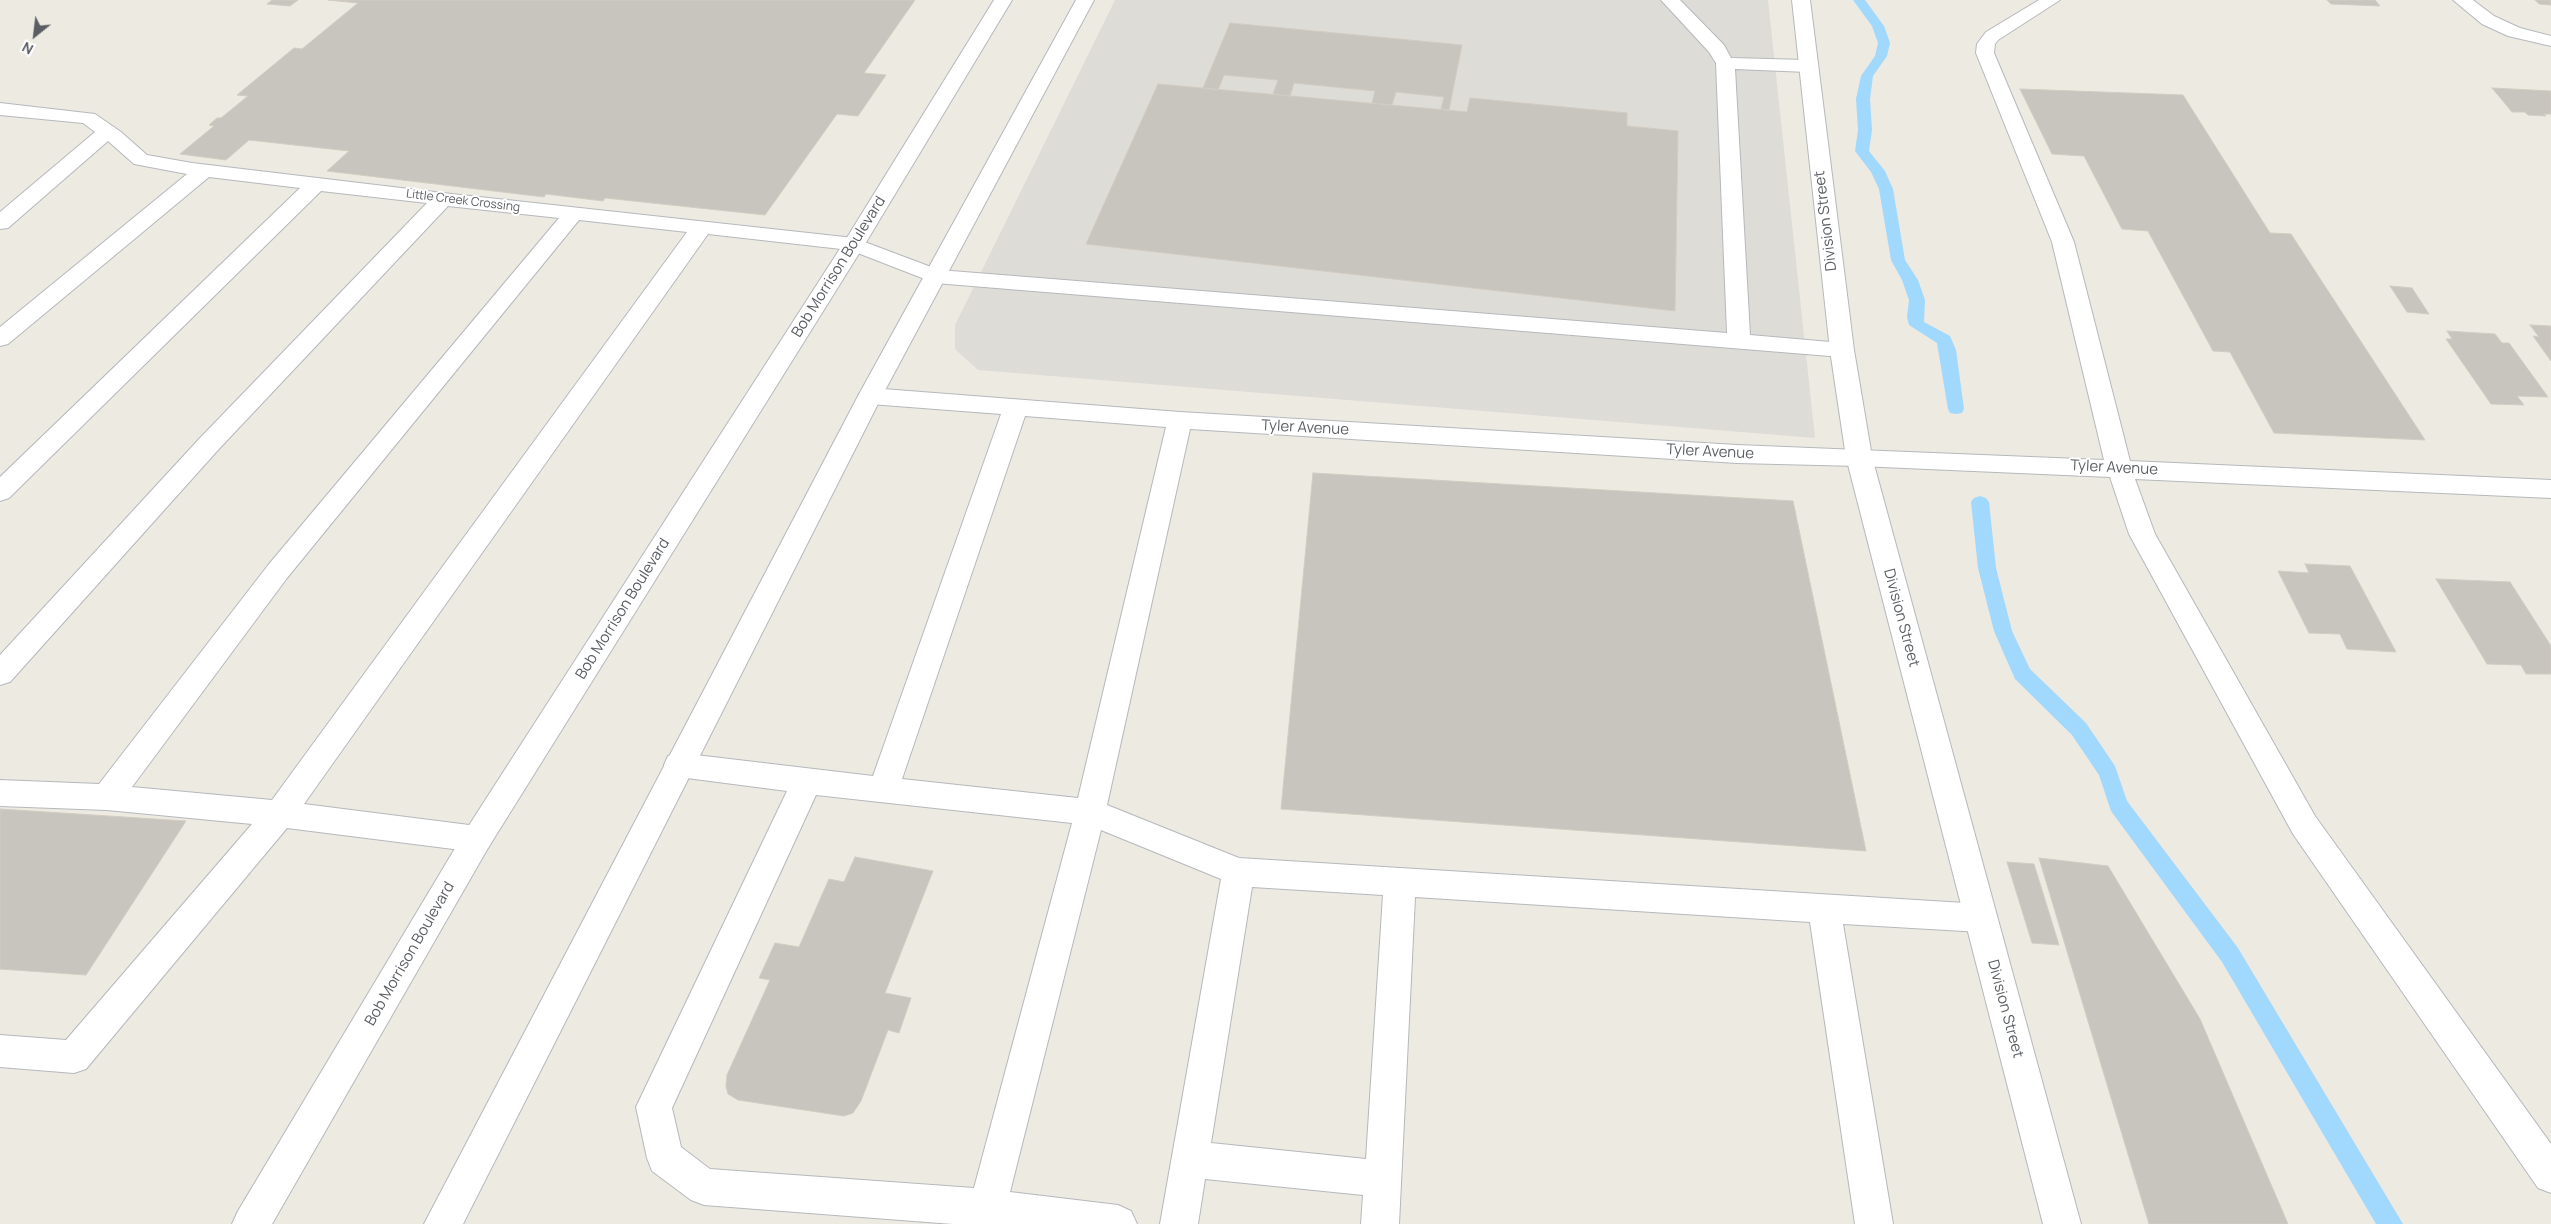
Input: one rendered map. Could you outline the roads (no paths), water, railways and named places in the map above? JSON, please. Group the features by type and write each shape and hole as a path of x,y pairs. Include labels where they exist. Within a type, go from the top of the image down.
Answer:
{"street":[{"name":"Bob Morrison Boulevard","path":"251,1224 477,840 854,244 1003,0"},
{"path":"443,1224 870,396 1085,0"},
{"path":"1670,0 1717,49 1724,64 1739,341"},
{"name":"Division Street","path":"1801,0 1842,350 1859,457 2062,1224"},
{"path":"2051,0 1992,36 1986,44 1985,52 2064,242 2119,468 2142,534 2304,825 2551,1175"},
{"path":"2462,0 2488,20 2514,32 2551,41"},
{"path":"1724,64 1808,66"},
{"name":"Little Creek Crossing","path":"0,109 88,118 107,131 141,160 205,170 442,199 854,244 935,276 1842,350"},
{"path":"0,223 107,131"},
{"path":"0,339 205,170"},
{"path":"0,492 317,184"},
{"path":"0,674 209,444 442,199"},
{"path":"107,798 278,571 574,213"},
{"path":"0,1051 74,1057 280,814 702,227"},
{"name":"Tyler Avenue","path":"870,396 1015,409 1180,420 1728,453 2119,468 2551,489"},
{"path":"884,788 1015,409"},
{"path":"986,1208 1090,812 1180,420"},
{"path":"679,765 1090,812 1238,872 1981,918"},
{"path":"807,781 654,1106 665,1158 704,1187 986,1208 1118,1224"},
{"path":"0,793 107,798 280,814 477,840"},
{"path":"1179,1224 1238,872"},
{"path":"1380,1224 1381,1178 1400,881"},
{"path":"1824,908 1874,1224"},
{"path":"1190,1159 1381,1178"}],"waterway":[{"path":"1859,0 1878,26 1884,43 1881,56 1867,76 1863,99 1865,130 1862,151 1878,171 1886,189 1898,260 1910,280 1917,300 1915,317 1917,325 1944,340 1948,350 1956,409"},
{"path":"1980,502 1987,568 2003,631 2022,674 2079,729 2108,772 2118,805 2230,955 2390,1224"}]}
